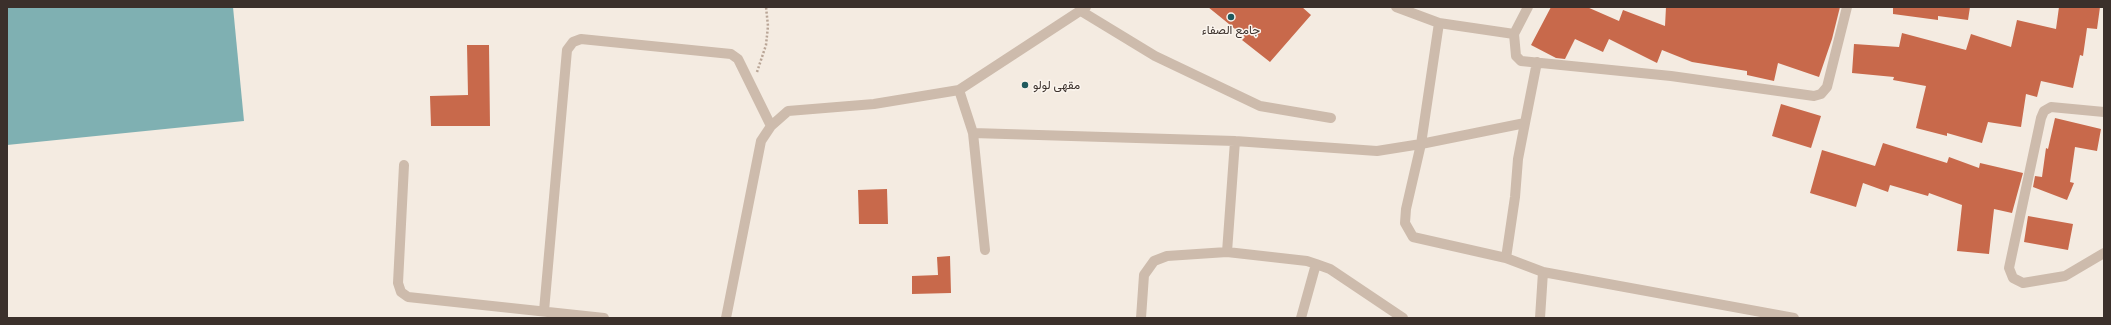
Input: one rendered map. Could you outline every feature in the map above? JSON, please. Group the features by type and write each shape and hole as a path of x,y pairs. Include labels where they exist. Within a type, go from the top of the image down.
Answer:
{"street":[{"path":"1396,7 1439,23 1514,34"},
{"path":"1528,7 1514,34 1516,56 1518,60 1671,76 1814,96 1821,94 1827,87 1847,7"},
{"path":"726,318 761,141 771,126 788,111 874,104 959,90 1084,9 1155,56 1260,106 1331,118"},
{"path":"1439,23 1421,144 1406,209 1405,223 1413,237 1506,258 1544,272 1794,318"},
{"path":"544,311 567,50 573,42 581,39 731,54 738,60 771,126"},
{"path":"1506,258 1517,178 1518,159 1537,62"},
{"path":"959,90 973,133 985,250"},
{"path":"2104,112 2051,107 2044,110 2009,268 2013,278 2024,283 2066,276 2104,253"},
{"path":"973,133 1235,141 1377,151 1421,144 1524,123"},
{"path":"1227,252 1235,141"},
{"path":"404,165 398,283 401,292 408,297 604,318"},
{"path":"1141,318 1144,275 1154,261 1167,256 1227,252 1307,261 1330,269 1403,318"},
{"path":"1301,318 1316,264"},
{"path":"1540,318 1544,272"}],"path":[{"path":"752,88 766,45 768,26 766,7"}],"water":[{"path":"7,7 233,7 244,121 7,145"}],"building":[{"path":"1208,7 1302,7 1311,15 1270,62 1242,40 1245,37"},
{"path":"1551,7 1587,7 1619,21 1623,10 1665,26 1666,7 1840,7 1832,39 1819,77 1778,63 1774,81 1747,75 1747,71 1692,62 1662,50 1657,63 1609,39 1603,52 1575,39 1565,59 1556,58 1531,45"},
{"path":"1893,7 1970,7 1968,20 1938,16 1938,20 1893,14"},
{"path":"2059,7 2100,7 2097,29 2087,28 2083,56 2080,55 2073,88 2041,81 2037,97 2026,94 2021,127 1988,122 1982,143 1947,133 1947,136 1916,128 1926,86 1893,80 1894,77 1852,73 1854,44 1899,47 1902,33 1966,50 1971,34 2011,47 2017,20 2056,29"},
{"path":"467,45 489,45 490,126 431,126 430,96 468,95"},
{"path":"1781,104 1821,116 1811,148 1772,136"},
{"path":"2055,118 2101,129 2097,151 2075,147 2070,182 2074,183 2067,200 2033,187 2035,176 2042,177 2046,148 2048,149"},
{"path":"1883,143 1947,163 1949,157 1979,168 1980,163 2023,173 2012,213 1994,209 1989,254 1957,251 1962,205 1929,193 1928,196 1890,185 1888,192 1863,183 1856,207 1810,193 1822,150 1875,166"},
{"path":"887,189 888,224 859,224 858,190"},
{"path":"2028,216 2073,224 2068,250 2024,242"},
{"path":"950,256 951,293 912,294 912,276 938,275 937,257"}],"place":[{"name":"جامع الصفاء","path":"1231,17"},
{"name":"مقهى لولو","path":"1025,85"}]}
